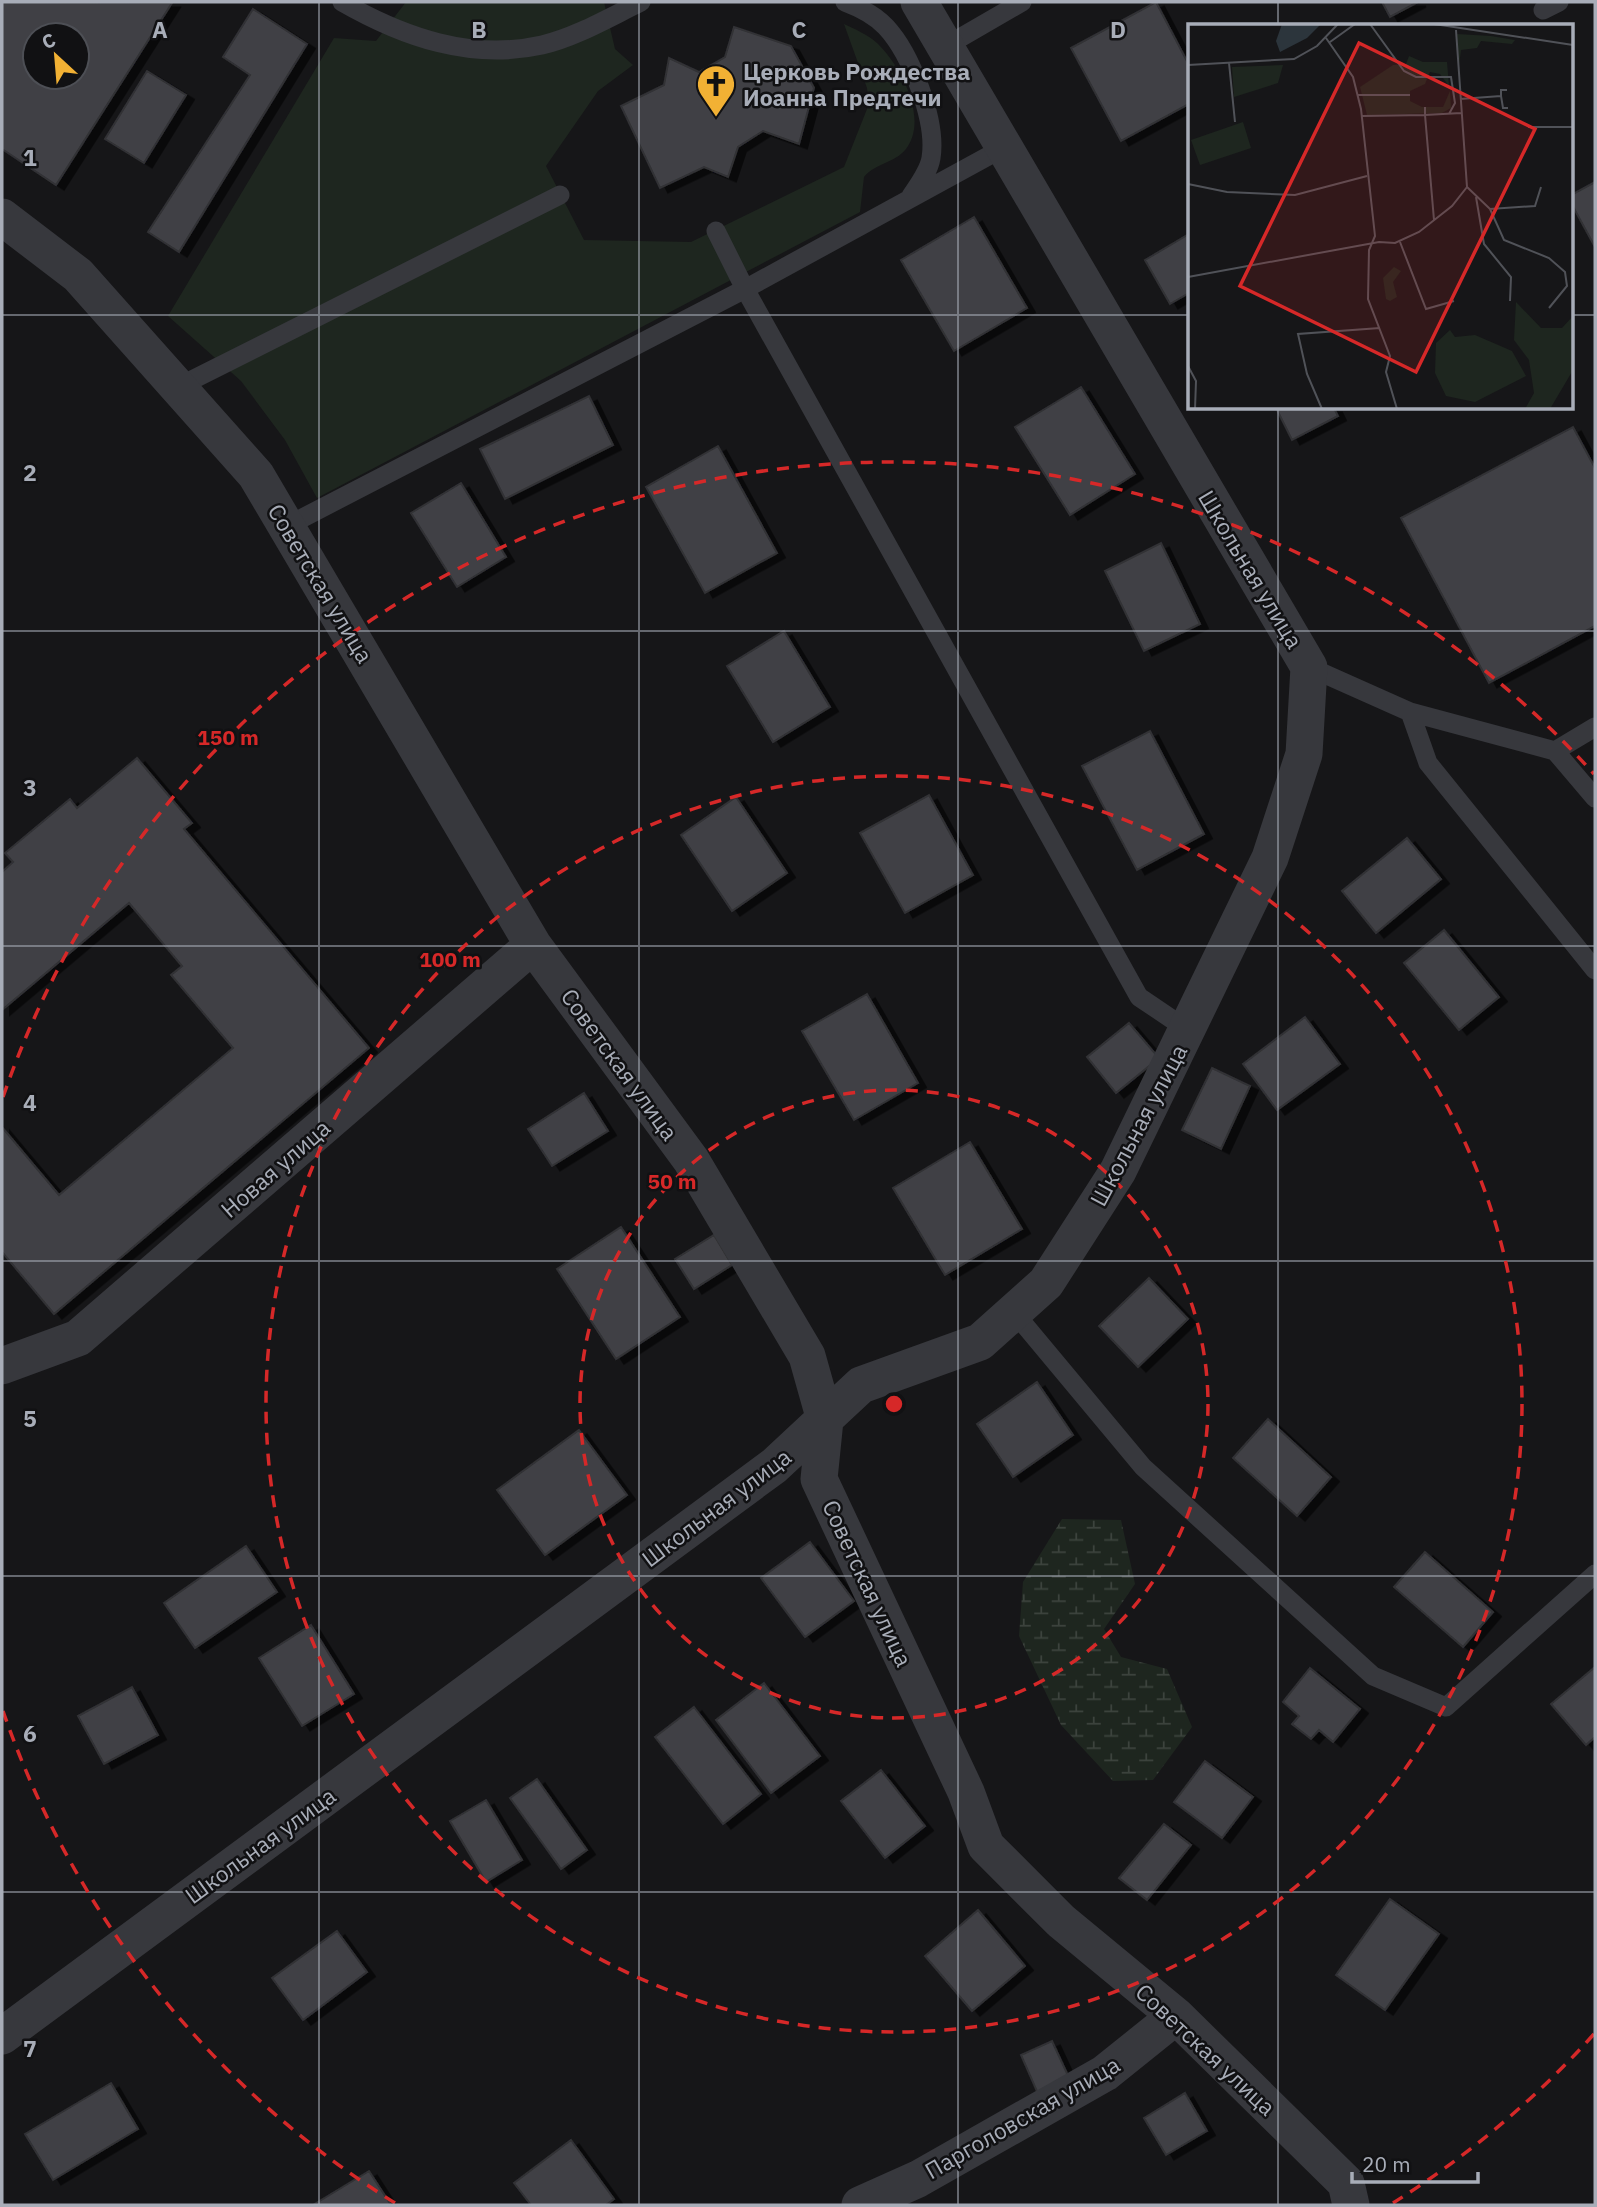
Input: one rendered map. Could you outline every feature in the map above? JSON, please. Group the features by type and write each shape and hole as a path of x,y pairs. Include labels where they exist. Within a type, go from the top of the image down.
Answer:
{"street":[{"name":"Школьная улица","path":"2,2036 774,1466 861,1385 980,1342 1046,1283 1118,1171 1188,1030 1274,845 1304,754 1309,667 919,2"},
{"name":"Советская улица","path":"2,217 78,275 257,475 533,945 691,1160 807,1356 825,1420 819,1479 965,1792 986,1846 1061,1921 1176,2016 1346,2183 1351,2205"},
{"name":"Новая улица","path":"2,1366 78,1338 533,945"},
{"name":"Парголовская улица","path":"860,2205 918,2179 1105,2073 1176,2016"}],"lane":[{"path":"342,2 435,44 494,50 543,45 641,2"},
{"path":"845,2 871,14 889,30 923,93 930,124 931,159 911,196"},
{"path":"946,46 1022,2"},
{"path":"287,526 745,289 1003,148"},
{"path":"178,387 560,195"},
{"path":"716,231 745,289 1139,997 1188,1030"},
{"path":"1309,667 1410,712 1555,751 1595,798"},
{"path":"1410,712 1428,763 1595,970"},
{"path":"1555,751 1595,727"},
{"path":"1013,1311 1143,1467 1373,1676 1447,1707 1595,1574"}],"green space":[{"path":"406,2 604,2 615,49 633,65 598,91 546,166 584,240 691,242 844,167 869,104 867,88 844,24 873,40 895,65 913,106 913,134 904,151 864,177 860,212 317,498 285,440 241,381 168,316 334,38 376,41"},
{"path":"1062,1519 1121,1520 1135,1584 1104,1629 1121,1657 1167,1669 1192,1727 1153,1780 1113,1781 1061,1725 1019,1636 1023,1582"}],"building":[{"path":"2,2 172,3 56,185 2,149"},
{"path":"1156,2 1188,63 1188,105 1121,141 1071,48"},
{"path":"1382,2 1418,2 1390,17"},
{"path":"253,9 307,44 179,252 148,232 250,75 223,57"},
{"name":"Церковь Рождества Иоанна Предтечи","path":"734,27 791,46 814,88 799,144 763,131 738,147 728,177 704,167 660,188 621,106 664,85 669,58 699,72 725,57"},
{"path":"147,71 186,95 144,163 105,139"},
{"path":"1595,182 1595,247 1572,205 1572,194"},
{"path":"974,217 1027,308 954,351 901,260"},
{"path":"1188,235 1188,294 1170,304 1145,260"},
{"path":"1081,387 1135,474 1070,515 1015,427"},
{"path":"589,396 613,445 505,499 480,449"},
{"path":"1277,410 1335,410 1338,416 1292,440"},
{"path":"1573,427 1595,468 1595,626 1489,683 1401,518"},
{"path":"718,446 777,553 705,593 646,487"},
{"path":"461,483 506,557 457,587 411,513"},
{"path":"1161,543 1200,624 1144,651 1105,571"},
{"path":"784,631 830,707 773,742 727,666"},
{"path":"1150,731 1204,834 1137,870 1082,766"},
{"path":"137,758 192,823 184,829 369,1048 54,1314 2,1252 2,1127 59,1195 233,1048 171,975 182,966 129,903 2,1010 2,872 13,862 5,853 70,799 77,808"},
{"path":"929,795 973,875 905,913 860,833"},
{"path":"736,797 787,873 732,911 681,835"},
{"path":"1407,838 1441,879 1376,933 1342,891"},
{"path":"1444,930 1499,997 1459,1030 1404,963"},
{"path":"867,994 918,1083 854,1120 802,1031"},
{"path":"1305,1017 1340,1064 1277,1110 1243,1064"},
{"path":"1129,1023 1159,1058 1116,1093 1087,1057"},
{"path":"1212,1068 1250,1086 1221,1149 1182,1130"},
{"path":"584,1093 608,1131 552,1166 528,1129"},
{"path":"970,1142 1022,1229 945,1275 893,1188"},
{"path":"621,1227 680,1317 616,1359 557,1269"},
{"path":"714,1235 732,1265 694,1289 675,1259"},
{"path":"1149,1278 1188,1319 1138,1367 1099,1326"},
{"path":"1037,1382 1073,1435 1013,1477 977,1424"},
{"path":"1268,1419 1331,1477 1297,1516 1233,1458"},
{"path":"579,1430 627,1495 545,1555 497,1490"},
{"path":"810,1542 854,1601 805,1637 761,1578"},
{"path":"246,1546 277,1592 195,1648 164,1603"},
{"path":"1425,1552 1493,1612 1463,1647 1394,1587"},
{"path":"311,1625 354,1694 302,1726 259,1658"},
{"path":"1595,1667 1595,1737 1586,1745 1551,1704"},
{"path":"1310,1668 1360,1709 1333,1742 1319,1730 1311,1739 1292,1724 1299,1716 1283,1702"},
{"path":"764,1683 820,1756 771,1793 716,1720"},
{"path":"132,1687 158,1735 104,1764 78,1716"},
{"path":"694,1707 761,1794 723,1824 655,1737"},
{"path":"1205,1761 1253,1797 1222,1838 1174,1802"},
{"path":"881,1770 925,1826 885,1858 841,1801"},
{"path":"537,1779 587,1850 561,1869 510,1798"},
{"path":"486,1800 522,1860 486,1882 450,1821"},
{"path":"1164,1824 1191,1845 1147,1900 1119,1878"},
{"path":"1390,1899 1439,1934 1385,2010 1336,1975"},
{"path":"978,1910 1025,1966 972,2011 925,1956"},
{"path":"337,1931 367,1972 303,2020 272,1978"},
{"path":"1052,2041 1071,2082 1039,2096 1021,2055"},
{"path":"111,2083 138,2129 53,2180 25,2134"},
{"path":"1185,2093 1207,2131 1166,2155 1144,2118"},
{"path":"571,2140 614,2199 606,2205 531,2205 514,2183"},
{"path":"369,2171 391,2205 313,2205"}],"place":[{"name":"Церковь Рождества Иоанна Предтечи","path":"716,118"}]}
